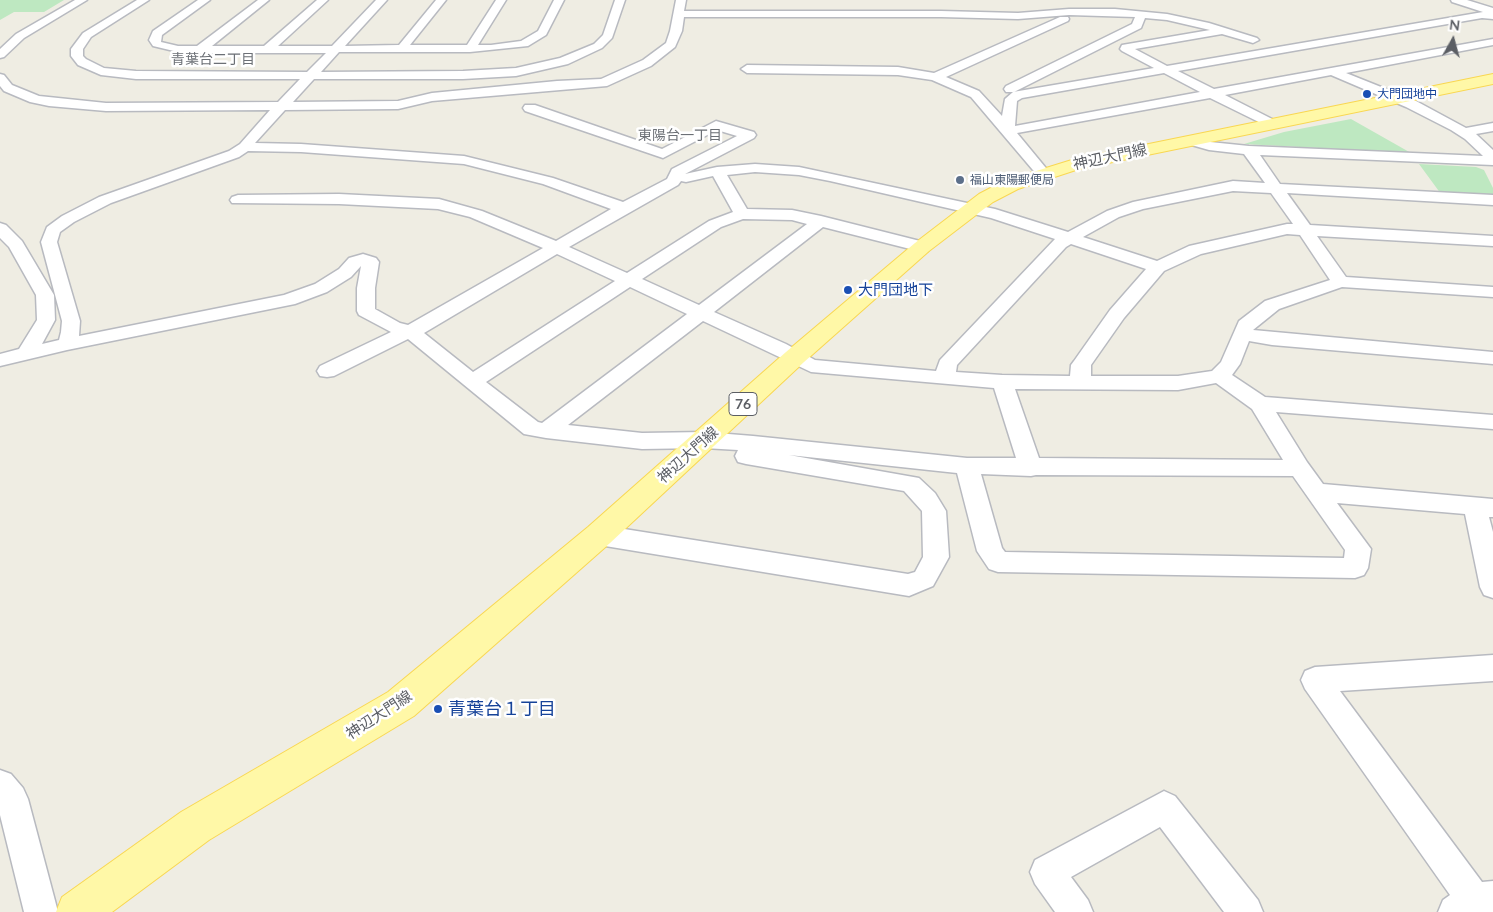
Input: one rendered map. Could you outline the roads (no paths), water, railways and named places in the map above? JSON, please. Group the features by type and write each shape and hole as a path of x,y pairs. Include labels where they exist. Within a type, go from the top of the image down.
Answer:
{"main road":[{"name":"神辺大門線","path":"77,912 195,826 401,704 599,534 795,357 922,247 969,209 1011,185 1075,164 1493,79"}],"street":[{"path":"0,54 20,36 82,0"},
{"path":"144,0 87,35 80,43 78,49 77,56 82,62 101,71 136,75 491,74 542,67 564,61 598,46 608,36 620,0"},
{"path":"205,0 157,33 154,40 157,44 200,50 492,48 524,44 542,33 559,0"},
{"path":"200,50 264,0"},
{"path":"268,49 323,0"},
{"path":"67,344 71,332 71,321 49,242 53,230 68,219 106,200 234,154 245,147 252,137 382,0"},
{"path":"403,48 440,0"},
{"path":"470,49 500,0"},
{"path":"0,78 8,88 35,99 106,107 398,106 432,97 556,84 603,83 648,63 671,45 676,31 681,0"},
{"path":"852,0 857,13"},
{"path":"1091,0 1115,12"},
{"path":"1456,0 1493,12"},
{"path":"1046,3 1069,12"},
{"path":"1165,4 1253,40"},
{"path":"679,14 857,13 1018,16 1069,12 1115,12 1180,20 1226,31 1280,49 1397,98 1464,132 1493,160"},
{"path":"935,77 1071,16 1069,12"},
{"path":"982,101 996,96 1137,26 1141,14"},
{"path":"1008,131 1011,99 1018,95 1482,14 1493,16"},
{"path":"1428,24 1446,31"},
{"path":"1226,31 1126,47 1126,49 1271,124"},
{"path":"1464,37 1490,44"},
{"path":"524,44 610,80"},
{"path":"1008,131 1490,44"},
{"path":"867,63 884,71"},
{"path":"747,69 884,71 935,77 975,94 1043,173"},
{"path":"530,108 663,154 716,125 749,136 677,172 673,182"},
{"path":"1464,132 1493,127"},
{"path":"1192,141 1209,146 1249,150 1493,160"},
{"path":"245,147 301,148 464,160 548,181 624,208"},
{"path":"1249,150 1341,282"},
{"path":"327,371 424,326 624,208 673,182 696,174 717,170 755,168 799,171 995,214 1158,267"},
{"path":"717,170 742,214"},
{"path":"945,378 948,364 1060,243 1113,214 1139,205 1233,186 1493,200"},
{"path":"238,200 339,199 439,204 476,214 557,248 811,366 1002,382 1178,383 1219,376 1231,382 1260,404 1299,468 1358,549 1355,568 998,562 990,551 967,466"},
{"path":"473,381 715,224 742,214 792,215 922,247"},
{"path":"546,430 702,314 821,222"},
{"path":"0,228 16,245 45,295 46,320 27,353"},
{"path":"1080,382 1081,365 1117,314 1158,267 1195,250 1280,229 1493,241"},
{"path":"0,360 67,344 289,300 322,288 345,273 355,262 363,259 370,262 366,288 366,311 393,327 410,332 532,429 642,441 704,440 922,460 967,466 1031,468 1299,468"},
{"path":"1219,376 1230,364 1246,324 1272,305 1341,282 1493,292"},
{"path":"1242,334 1272,340 1493,358"},
{"path":"1002,382 1031,468"},
{"path":"1260,404 1493,422"},
{"path":"599,534 909,585 924,579 936,557 934,512 927,499 911,484 737,455 704,440"},
{"path":"1317,492 1484,507 1493,587"},
{"path":"1476,906 1315,680 1493,668"},
{"path":"0,785 12,799 41,912"},
{"path":"1076,912 1047,872 1164,807 1246,912"}],"place":[{"name":"大門団地中","path":"1367,94"},
{"name":"福山東陽郵便局","path":"960,180"},
{"name":"大門団地下","path":"848,290"},
{"name":"青葉台１丁目","path":"438,709"}],"district":[{"name":"青葉台二丁目","path":"213,59"},
{"name":"東陽台一丁目","path":"680,135"}]}
